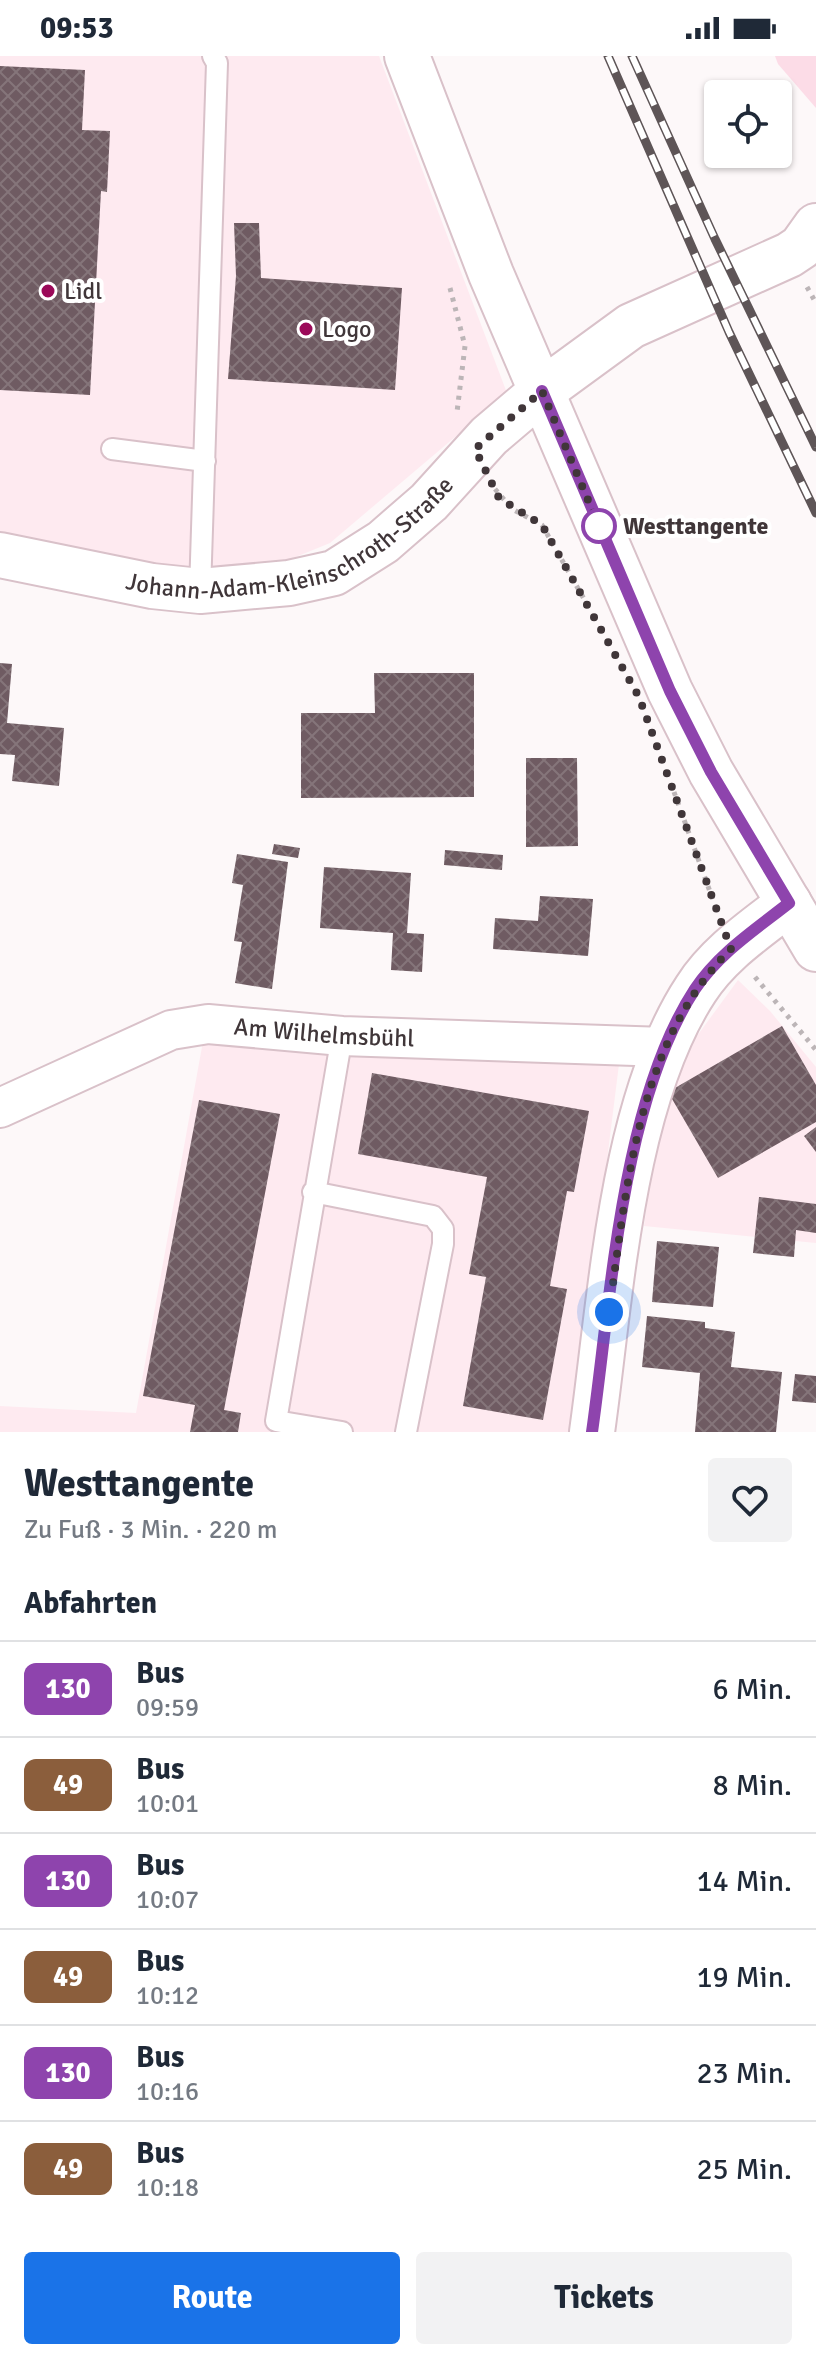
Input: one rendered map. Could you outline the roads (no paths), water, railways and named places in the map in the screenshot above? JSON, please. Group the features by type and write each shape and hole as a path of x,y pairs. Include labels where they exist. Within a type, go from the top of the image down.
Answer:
{"main road":[{"path":"407,56 491,274 670,691 711,772 816,949"},
{"name":"Johann-Adam-Kleinschroth-Straße","path":"0,555 152,586 200,591 289,583 334,573 383,542 429,502 475,449 542,391 631,326 789,255 801,247 816,226"},
{"path":"592,1432 631,1161 665,1047 696,988 731,949 789,903"}],"street":[{"name":"Am Wilhelmsbühl","path":"0,1108 171,1030 208,1024 342,1036 665,1047"}],"lane":[{"path":"200,591 217,63 213,56"},
{"path":"112,449 205,461"},
{"path":"342,1036 276,1421 342,1432"},
{"path":"313,1192 433,1216 443,1229 443,1244 406,1432"}],"railway":[{"path":"608,56 729,332 816,513"},
{"path":"632,56 715,239 816,447"}],"place":[{"name":"Lidl","path":"48,291"},
{"name":"Logo","path":"306,329"},
{"name":"Westtangente","path":"599,526"}]}
